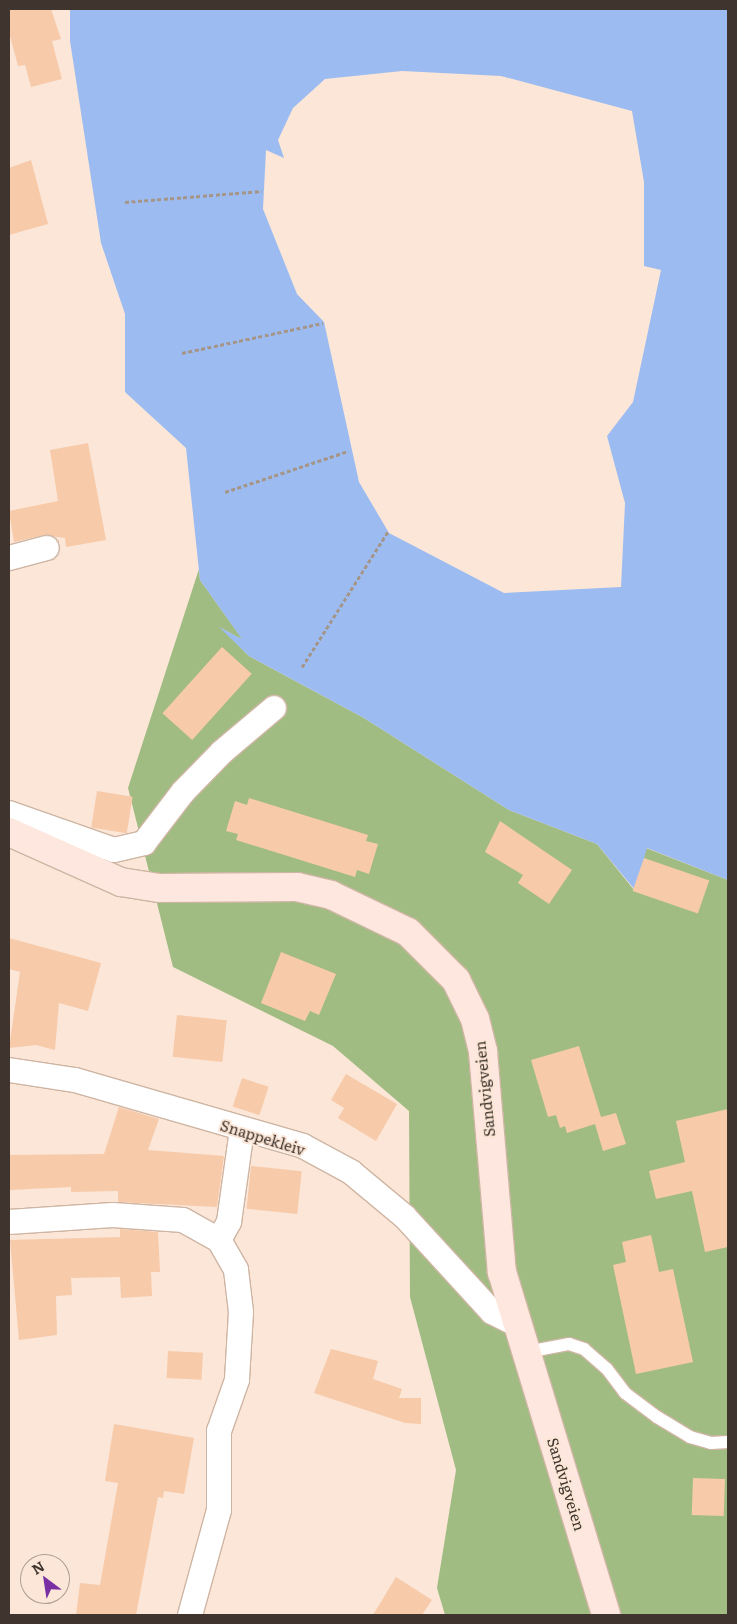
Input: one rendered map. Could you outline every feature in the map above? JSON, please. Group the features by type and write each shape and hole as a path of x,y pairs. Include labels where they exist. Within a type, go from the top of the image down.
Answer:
{"main road":[{"name":"Sandvigveien","path":"9,832 121,882 160,888 297,887 331,895 408,932 429,950 466,996 483,1052 502,1272 606,1615"}],"street":[{"path":"9,558 47,548"},
{"path":"9,813 114,850 144,843 183,792 222,752 274,708"},
{"name":"Snappekleiv","path":"9,1070 75,1080 242,1130 303,1146 351,1172 406,1217 492,1312 518,1325"},
{"path":"219,1240 229,1222 242,1130"},
{"path":"9,1222 113,1215 183,1220 219,1240 236,1270 241,1312 238,1380 219,1430 219,1510 190,1615"}],"lane":[{"path":"527,1352 569,1344 584,1349 607,1369 626,1394 657,1417 690,1437 711,1443 728,1442"}],"path":[{"path":"125,202 262,191"},
{"path":"182,353 323,323"},
{"path":"225,492 348,451"},
{"path":"302,667 389,530"}],"green space":[{"path":"199,569 200,580 243,640 221,628 249,656 364,718 509,810 597,844 634,890 646,848 728,880 728,1615 445,1615 437,1588 456,1470 410,1297 409,1111 333,1046 173,967 128,788"}],"water":[{"path":"70,9 728,9 728,880 647,848 635,890 597,844 509,810 364,718 249,656 219,627 242,639 200,580 186,448 125,392 125,314 101,243 70,41","holes":["402,71 501,76 632,111 644,182 644,266 661,270 633,402 607,436 625,503 621,587 504,593 389,533 359,482 324,322 297,294 263,209 266,150 284,158 278,140 293,108 325,79"]}],"building":[{"path":"9,9 51,9 61,39 52,41 62,79 31,87 25,65 18,66 9,32"},
{"path":"31,160 48,224 9,235 9,168"},
{"path":"88,443 106,540 66,547 65,538 44,535 14,542 9,511 58,501 50,450"},
{"path":"222,647 252,674 192,740 162,713"},
{"path":"97,791 133,797 127,833 91,828"},
{"path":"249,798 368,835 366,841 378,844 369,874 357,870 355,877 236,840 238,834 226,831 235,801 247,805"},
{"path":"500,821 572,870 549,904 518,883 523,875 485,852"},
{"path":"644,858 709,880 698,914 633,891"},
{"path":"9,938 101,963 88,1011 59,1003 55,1050 36,1045 9,1048 20,972 9,969"},
{"path":"281,952 336,974 319,1015 310,1011 305,1021 261,1003"},
{"path":"177,1015 227,1020 222,1062 173,1057"},
{"path":"579,1046 601,1117 616,1113 626,1144 603,1151 595,1124 567,1133 565,1126 560,1128 556,1115 548,1117 531,1060"},
{"path":"346,1074 397,1104 376,1141 338,1118 344,1108 331,1100"},
{"path":"242,1078 269,1087 259,1115 233,1107"},
{"path":"119,1107 159,1119 148,1150 224,1156 217,1207 118,1202 118,1191 71,1192 71,1187 9,1190 9,1155 104,1154"},
{"path":"728,1109 728,1247 705,1252 692,1191 656,1199 649,1171 685,1162 676,1121"},
{"path":"251,1166 302,1171 297,1214 247,1209"},
{"path":"120,1229 158,1232 160,1272 151,1272 152,1296 121,1298 120,1277 71,1278 72,1295 56,1296 57,1335 19,1340 10,1240 120,1237"},
{"path":"651,1235 659,1272 673,1269 693,1362 636,1374 613,1265 626,1262 622,1242"},
{"path":"331,1349 378,1361 373,1379 402,1389 399,1398 421,1398 421,1424 405,1423 314,1393"},
{"path":"168,1351 203,1353 202,1380 167,1378"},
{"path":"114,1424 194,1438 184,1494 164,1491 163,1498 158,1497 136,1615 76,1615 80,1583 100,1585 118,1483 105,1481"},
{"path":"693,1478 725,1479 724,1516 692,1515"},
{"path":"396,1577 432,1600 422,1615 373,1615"}]}
